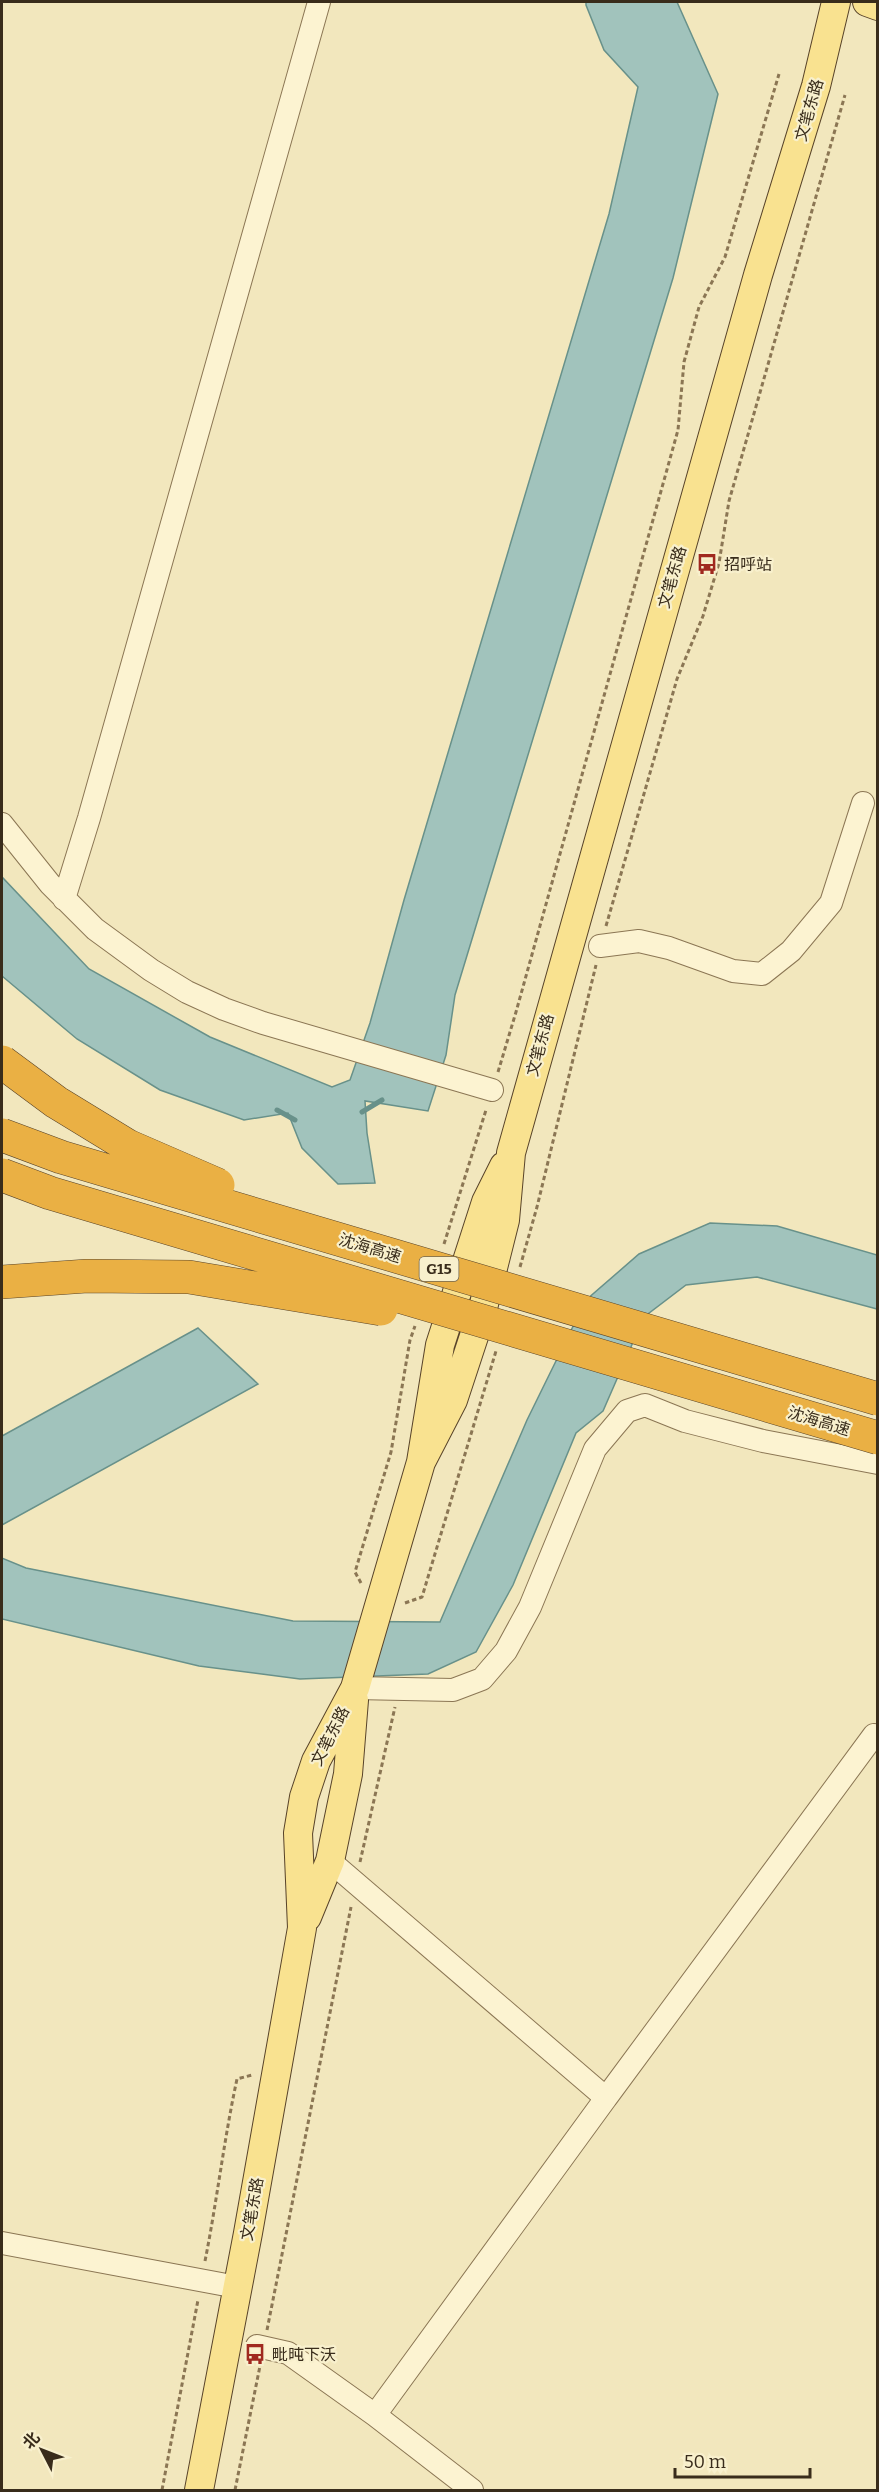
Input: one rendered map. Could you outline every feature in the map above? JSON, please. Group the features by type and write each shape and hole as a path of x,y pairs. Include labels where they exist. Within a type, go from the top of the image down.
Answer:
{"highway":[{"path":"2,1062 56,1102 128,1146 268,1207 516,1283"},
{"name":"沈海高速","path":"2,1135 62,1157 516,1283 878,1399"},
{"name":"沈海高速","path":"2,1175 50,1193 511,1338 878,1438"},
{"path":"2,1282 87,1276 189,1277 511,1338"}],"main road":[{"name":"文笔东路","path":"199,2490 302,1928 330,1861 348,1774 355,1688 421,1462 453,1400 482,1312 505,1220 511,1153 758,275 816,86 836,2"},
{"path":"867,2 878,6"},
{"name":"文笔东路","path":"302,1928 298,1833 304,1797 316,1761 355,1688"}],"street":[{"path":"64,899 89,818 319,2"},
{"path":"600,946 639,941 669,948 733,971 762,974 791,951 831,903 863,803"},
{"path":"2,824 64,899 113,943 187,992 252,1020 492,1090"},
{"path":"355,1688 453,1690 482,1679 506,1651 530,1607 595,1449 627,1411 645,1405 685,1421 763,1441 878,1463"},
{"path":"375,2415 606,2097 874,1735"},
{"path":"330,1861 606,2097"},
{"path":"2,2243 237,2287"},
{"path":"260,2346 288,2353 375,2415 472,2490"}],"path":[{"path":"440,1253 463,1188 516,1012 678,430 684,362 699,307 725,257 779,74"},
{"path":"516,1283 537,1207 600,946 677,679 703,616 716,573 729,501 845,95"},
{"path":"418,1318 410,1340 391,1452 355,1572 377,1611 422,1598 511,1338"},
{"path":"235,2490 260,2346 356,1883 399,1689"}],"water":[{"path":"586,2 677,2 718,94 673,278 455,995 446,1055 428,1111 365,1101 367,1133 375,1183 338,1184 302,1148 288,1113 244,1120 160,1090 77,1039 2,976 2,877 89,969 210,1037 332,1087 350,1080 370,1023 404,900 609,214 638,87 604,50"},
{"path":"710,1223 777,1226 877,1255 877,1309 757,1277 686,1285 644,1317 603,1411 576,1433 513,1585 476,1652 428,1674 300,1679 199,1666 2,1619 2,1558 26,1568 293,1621 440,1622 527,1420 586,1300 639,1254"},
{"path":"198,1328 258,1384 2,1525 2,1436"}],"waterway":[{"path":"362,1112 382,1100"},
{"path":"277,1110 295,1120"}],"place":[{"name":"招呼站","path":"707,564"},
{"name":"毗旽下沃","path":"255,2354"}]}
